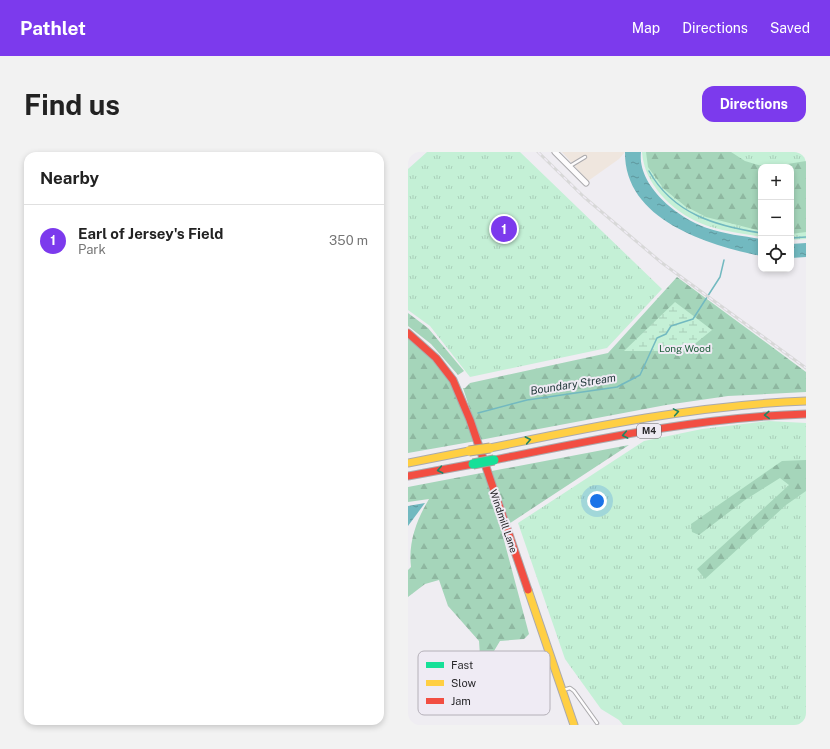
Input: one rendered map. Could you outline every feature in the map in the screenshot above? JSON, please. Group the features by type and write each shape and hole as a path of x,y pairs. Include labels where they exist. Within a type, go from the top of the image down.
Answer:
{"main road":[{"name":"Windmill Lane","path":"408,333 436,358 453,380 470,420 549,651"},
{"name":"M4","path":"408,463 699,409 745,404 806,401"},
{"name":"M4","path":"408,476 678,425 760,415 806,414"},
{"name":"Windmill Lane","path":"550,655 574,725"}],"street":[{"path":"555,152 586,183"}],"lane":[{"path":"570,167 585,157"},
{"path":"562,690 570,688 574,691 597,723"}],"shaded area":[{"path":"562,152 625,152 619,159 588,181"}],"green space":[{"path":"427,152 520,152 662,289 607,348 470,377 430,326 408,310 408,169"},
{"path":"642,152 806,152 806,239 794,240 794,164 758,164 758,236 707,226 690,218 670,204 661,195 648,175"},
{"path":"646,152 731,152 745,161 758,165 758,230 706,217 685,206 664,189 648,167"},
{"path":"806,161 806,232 794,234 794,164 788,164"},
{"name":"Long Wood","path":"677,277 806,372 806,392 728,396 666,405 480,440 463,388 470,383 608,353"},
{"path":"675,302 712,330 686,351 624,351"},
{"path":"408,313 428,328 464,371 458,375 431,344 408,326"},
{"path":"408,336 429,356 451,382 476,441 408,453"},
{"path":"769,421 806,423 806,725 623,725 619,720 601,709 565,659 518,523 644,441 702,429"},
{"path":"629,445 501,529 529,634 524,639 500,641 494,651 480,651 479,641 448,606 439,580 425,584 408,597 408,570 411,567 410,558 412,540 417,523 429,499 408,502 408,487"},
{"path":"806,460 806,491 786,505 705,579 697,569 789,485 780,478 745,500 699,535 692,532 691,524 782,461"}],"water":[{"path":"625,152 641,152 641,165 646,177 652,188 672,209 684,217 707,228 758,238 758,255 717,245 694,236 673,225 654,212 638,195 628,176"},
{"path":"806,243 806,257 794,258 794,244"},
{"path":"425,503 408,526 408,506"}],"waterway":[{"path":"649,171 659,186 670,198 697,216 712,222 758,232"},
{"path":"794,238 806,237"},
{"name":"Boundary Stream","path":"478,413 527,400 617,387 640,375 657,338 666,334 671,326 693,319 720,277 724,260"}],"railway":[{"path":"538,152 584,197 662,263 806,368"}],"traffic: slow":[{"path":"490,448 569,432 687,412 766,403 806,401"},
{"path":"469,451 490,448"},
{"path":"408,463 469,451"},
{"path":"528,590 549,651"},
{"path":"550,655 574,725"}],"traffic: jam":[{"path":"408,333 436,358 453,380 470,420 528,590"},
{"path":"494,460 610,437 688,424 766,416 806,414"},
{"path":"408,476 473,464"}],"traffic: fast":[{"path":"473,464 494,460"}],"place":[{"name":"Earl of Jersey's Field","path":"504,229"}]}
